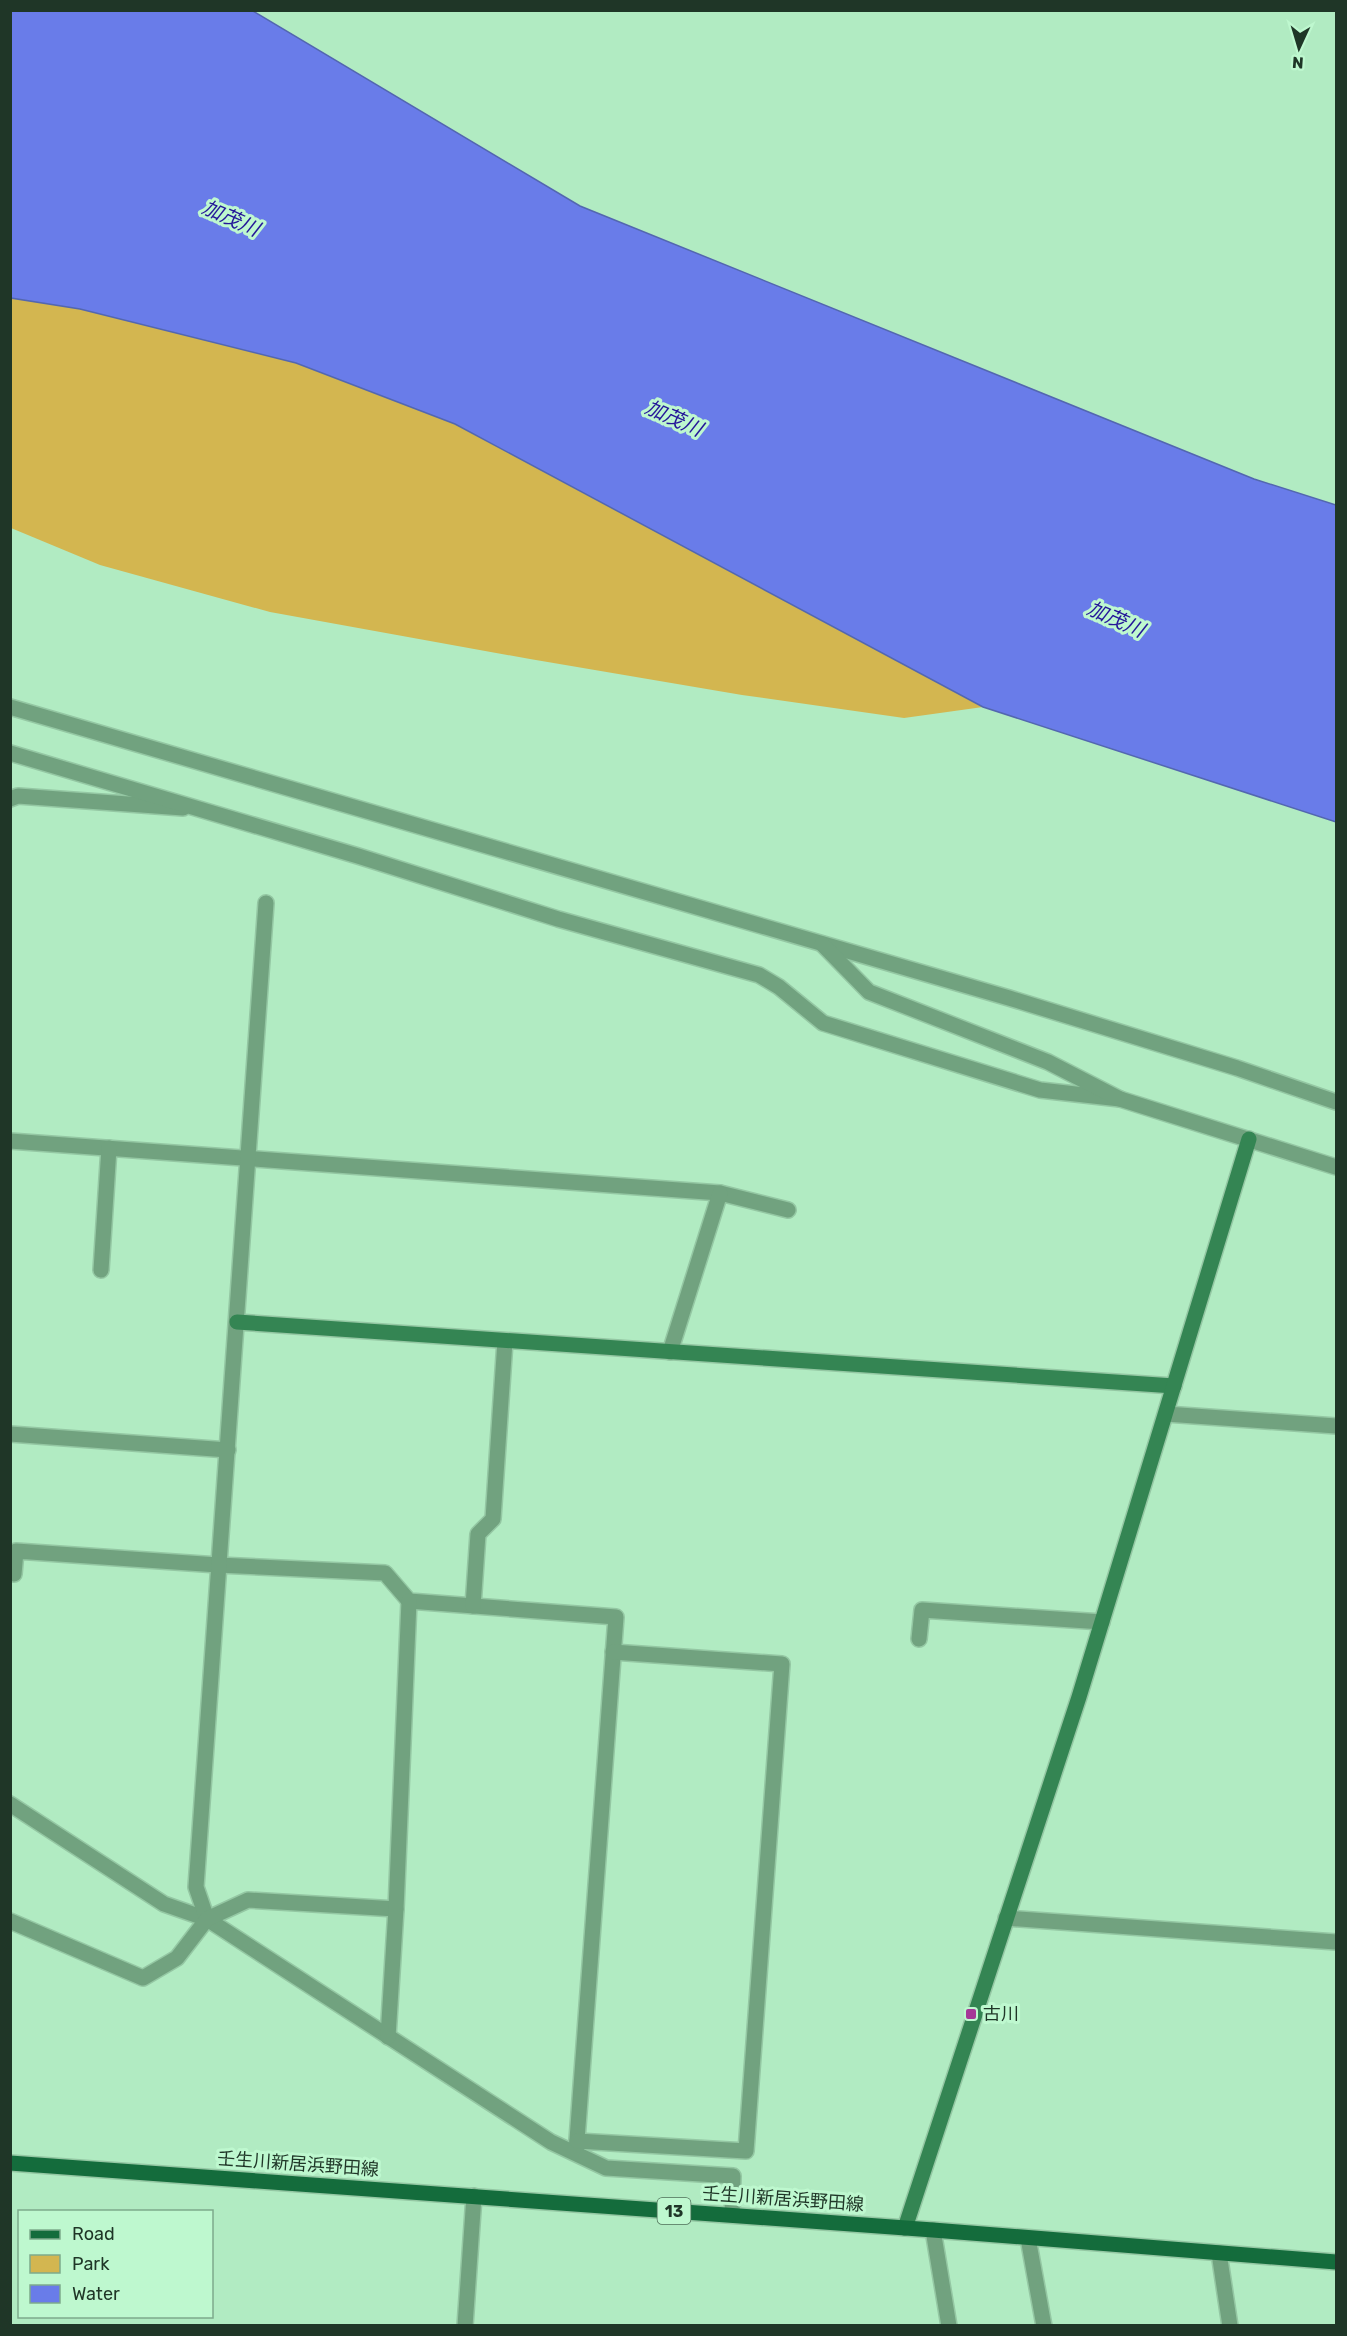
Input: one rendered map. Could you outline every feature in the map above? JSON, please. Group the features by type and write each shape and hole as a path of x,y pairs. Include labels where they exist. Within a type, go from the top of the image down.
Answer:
{"main road":[{"name":"壬生川新居浜野田線","path":"10,2163 933,2230 1336,2262"}],"street":[{"path":"10,707 821,944 1237,1068 1336,1102"},
{"path":"10,753 558,919 759,975 779,987 822,1023 1040,1090 1120,1098"},
{"path":"10,799 18,796 201,809"},
{"path":"207,1919 196,1887 266,903"},
{"path":"821,944 869,992 1048,1062 1120,1098 1336,1167"},
{"path":"905,2228 1102,1622 1249,1139"},
{"path":"10,1141 720,1193 788,1210"},
{"path":"101,1269 109,1148"},
{"path":"670,1352 720,1193"},
{"path":"237,1323 1174,1386"},
{"path":"472,1606 478,1534 494,1519 505,1341"},
{"path":"1166,1414 1336,1426"},
{"path":"10,1434 228,1450"},
{"path":"14,1574 16,1551 218,1565 385,1573 409,1601 396,1909 388,2037"},
{"path":"409,1601 616,1617 577,2147"},
{"path":"919,1640 922,1610 1102,1622"},
{"path":"10,1804 164,1904 207,1919 551,2142 577,2147 746,2151 782,1664 613,1652"},
{"path":"10,1921 143,1978 177,1958 207,1919 248,1900 396,1909"},
{"path":"1006,1918 1336,1942"},
{"path":"577,2147 606,2168 733,2176 732,2215"},
{"path":"465,2325 474,2196"},
{"path":"933,2230 949,2325"},
{"path":"1028,2238 1044,2325"},
{"path":"1219,2253 1230,2325"}],"green space":[{"path":"11,298 80,309 296,363 455,424 983,707 904,718 742,695 270,612 100,565 11,528"}],"water":[{"name":"加茂川","path":"11,10 253,11 580,206 1254,479 1336,505 1336,822 983,707 455,424 296,363 80,309 11,298"}],"place":[{"name":"古川","path":"971,2014"}]}
